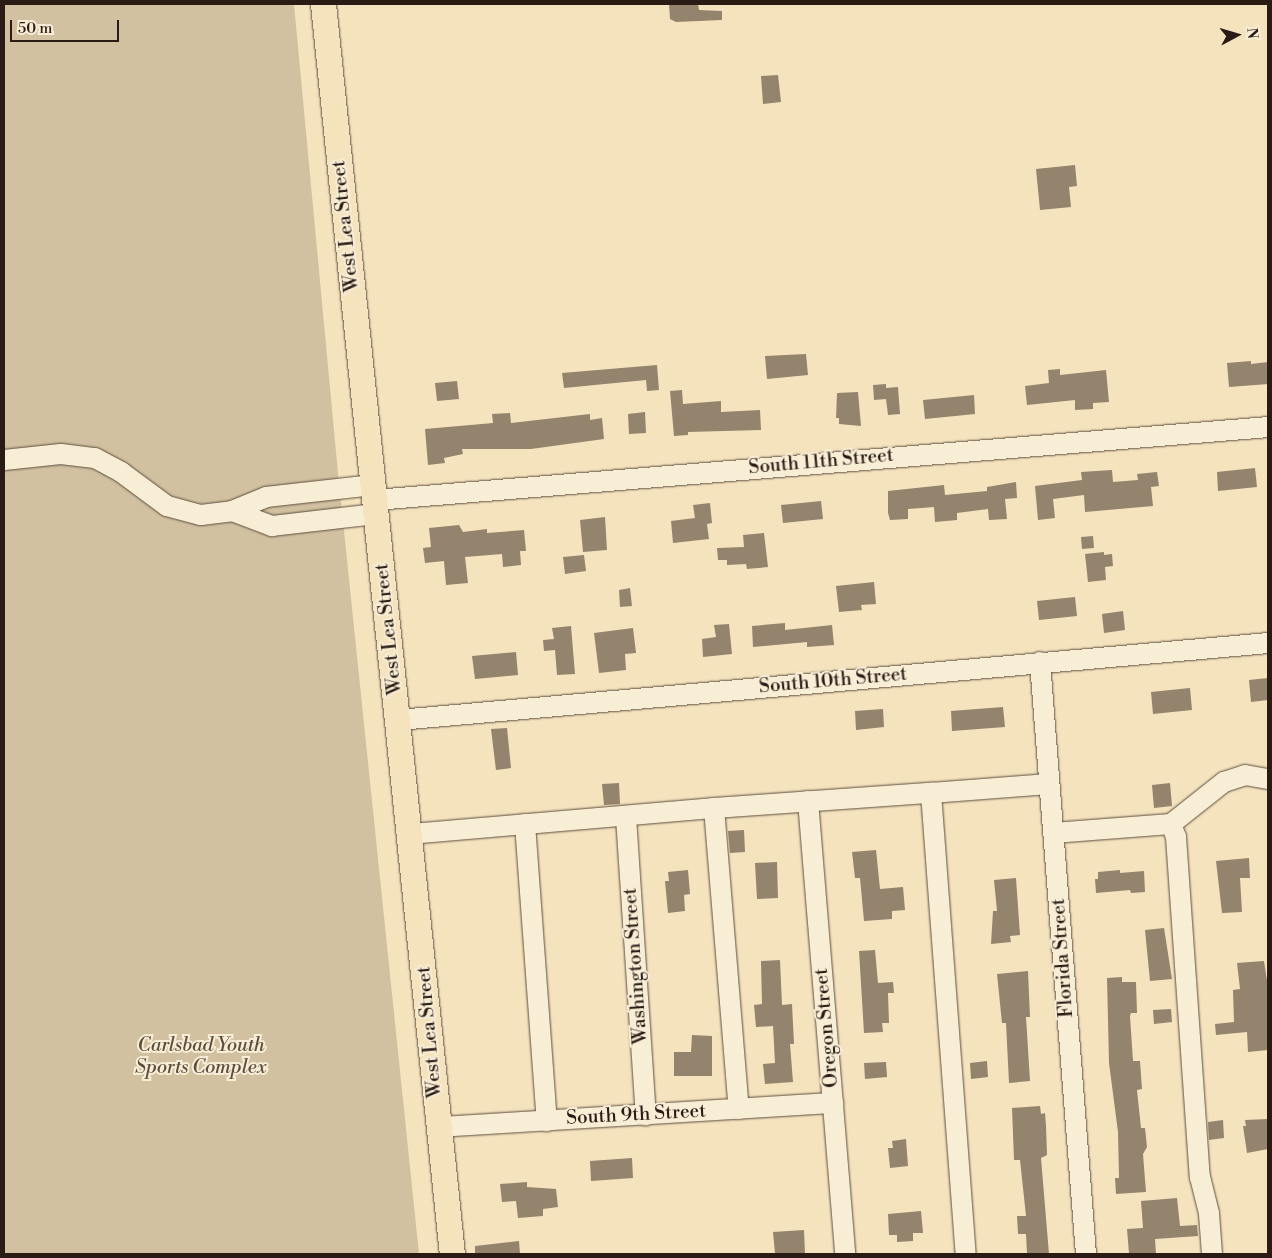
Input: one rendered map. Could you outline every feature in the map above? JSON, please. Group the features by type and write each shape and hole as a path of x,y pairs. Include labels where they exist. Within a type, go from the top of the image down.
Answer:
{"main road":[{"name":"West Lea Street","path":"323,4 374,500 399,720 452,1254"}],"street":[{"name":"South 11th Street","path":"374,500 1268,427"},
{"path":"4,460 61,454 84,456 106,462 153,498 179,510 201,515 232,511 266,497 374,500"},
{"path":"232,511 272,526 374,500"},
{"name":"South 10th Street","path":"399,720 1268,643"},
{"name":"Florida Street","path":"1040,662 1086,1254"},
{"path":"1053,833 1171,824 1224,782 1245,775 1268,779"},
{"path":"410,834 626,818 714,808 931,794 1049,784"},
{"path":"931,794 966,1254"},
{"name":"Oregon Street","path":"808,801 845,1254"},
{"path":"714,808 739,1110"},
{"name":"Washington Street","path":"626,818 646,1115"},
{"path":"525,824 547,1121"},
{"path":"1171,824 1176,837 1200,1177 1209,1214 1212,1254"},
{"name":"South 9th Street","path":"439,1127 739,1110 833,1102"}],"green space":[{"name":"Carlsbad Youth Sports Complex","path":"4,4 294,4 338,473 419,1254 4,1254"}],"building":[{"path":"669,4 698,4 699,10 722,11 722,20 676,22 670,19"},
{"path":"778,75 781,102 763,104 761,76"},
{"path":"1075,165 1077,186 1069,187 1071,207 1040,210 1036,169"},
{"path":"806,354 808,375 767,379 765,356"},
{"path":"1251,361 1251,364 1268,362 1268,384 1229,387 1227,363"},
{"path":"657,365 659,390 647,391 646,380 564,388 562,373"},
{"path":"1060,369 1060,375 1106,370 1109,402 1093,403 1093,409 1075,410 1075,400 1027,405 1025,386 1049,383 1048,370"},
{"path":"457,381 459,399 437,401 435,383"},
{"path":"886,384 886,388 898,387 900,414 888,415 886,399 874,400 873,385"},
{"path":"682,390 683,404 721,401 721,412 760,410 761,430 688,432 688,435 674,436 670,391"},
{"path":"858,392 861,426 839,424 839,418 836,418 837,393"},
{"path":"974,395 975,414 925,419 923,400"},
{"path":"645,412 646,433 629,434 628,414"},
{"path":"510,413 511,423 590,414 590,420 602,418 604,439 531,449 462,449 463,454 444,458 445,463 428,465 425,429 493,423 492,414"},
{"path":"1255,468 1257,487 1218,491 1217,472"},
{"path":"1112,470 1113,482 1138,480 1137,474 1157,472 1159,486 1151,487 1153,506 1085,512 1084,495 1053,499 1055,518 1038,520 1035,486 1082,480 1081,472"},
{"path":"1016,482 1017,498 1005,499 1007,519 989,520 988,509 957,513 957,520 935,522 934,507 908,509 908,519 890,520 888,513 888,491 944,485 945,495 987,491 987,487"},
{"path":"821,501 823,519 783,523 781,505"},
{"path":"710,503 712,523 707,524 709,539 673,543 671,521 695,518 693,505"},
{"path":"605,517 607,550 583,552 580,520"},
{"path":"459,525 463,532 487,529 487,533 524,530 526,551 520,551 521,565 503,567 502,554 465,557 468,583 446,585 444,561 425,563 423,548 431,547 429,528"},
{"path":"764,533 768,567 747,569 746,564 727,565 727,560 718,560 717,548 744,547 743,535"},
{"path":"1093,536 1094,548 1082,549 1081,537"},
{"path":"1104,552 1104,555 1112,554 1113,566 1105,567 1106,580 1088,582 1085,554"},
{"path":"584,555 586,571 565,574 563,557"},
{"path":"874,582 876,604 861,605 862,610 839,612 836,586"},
{"path":"630,588 632,606 620,607 619,590"},
{"path":"1075,597 1077,616 1039,620 1037,601"},
{"path":"1123,611 1125,630 1104,633 1102,614"},
{"path":"785,623 785,630 832,625 834,645 807,647 807,642 753,647 752,626"},
{"path":"729,624 732,654 703,657 702,639 716,637 714,625"},
{"path":"571,626 575,674 557,675 555,650 544,651 543,640 554,639 552,628"},
{"path":"633,628 636,653 625,654 626,670 599,673 594,633"},
{"path":"516,652 518,675 475,679 472,656"},
{"path":"1268,678 1268,700 1251,702 1249,680"},
{"path":"1190,688 1192,710 1153,714 1151,692"},
{"path":"1003,707 1005,727 952,731 951,711"},
{"path":"883,709 884,727 856,730 855,711"},
{"path":"507,728 511,768 496,770 491,729"},
{"path":"619,783 620,804 604,805 602,784"},
{"path":"1170,783 1172,806 1154,808 1152,785"},
{"path":"744,830 745,852 730,853 728,831"},
{"path":"876,850 880,889 903,887 905,910 892,911 892,919 864,921 860,878 855,878 852,852"},
{"path":"1249,858 1250,878 1240,878 1242,912 1222,913 1216,861"},
{"path":"777,862 778,898 757,899 755,863"},
{"path":"688,870 690,894 684,895 685,911 668,913 665,881 669,881 668,872"},
{"path":"1120,870 1120,873 1144,871 1145,892 1131,893 1130,890 1096,893 1095,879 1098,879 1098,872"},
{"path":"1016,878 1020,935 1010,936 1011,942 991,944 993,911 997,911 994,880"},
{"path":"1164,928 1172,979 1150,981 1145,930"},
{"path":"875,950 878,983 893,982 894,993 888,993 889,1023 882,1023 883,1032 864,1033 859,951"},
{"path":"780,960 782,1005 792,1004 794,1044 790,1044 793,1082 765,1084 763,1064 775,1063 773,1026 756,1027 754,1005 762,1004 761,961"},
{"path":"1264,961 1268,987 1268,1050 1248,1052 1247,1032 1216,1035 1215,1024 1234,1022 1233,990 1240,989 1237,963"},
{"path":"1028,971 1030,1017 1026,1017 1030,1081 1009,1083 1006,1023 1002,1023 997,974"},
{"path":"1122,977 1122,982 1136,982 1137,1013 1131,1013 1130,1016 1133,1061 1140,1061 1142,1089 1137,1090 1141,1128 1145,1128 1147,1147 1143,1154 1146,1192 1116,1194 1115,1178 1119,1178 1118,1132 1109,1063 1107,978"},
{"path":"1171,1009 1172,1022 1154,1024 1153,1010"},
{"path":"692,1035 712,1036 712,1076 674,1076 674,1052 691,1052"},
{"path":"987,1061 988,1077 971,1079 970,1063"},
{"path":"886,1062 887,1077 865,1079 864,1063"},
{"path":"1040,1106 1041,1114 1045,1113 1046,1126 1047,1155 1041,1158 1049,1254 1027,1254 1026,1234 1018,1234 1017,1216 1026,1216 1020,1160 1014,1160 1012,1108"},
{"path":"1268,1119 1268,1149 1247,1153 1243,1126 1246,1126 1245,1120"},
{"path":"1223,1120 1224,1138 1209,1140 1208,1122"},
{"path":"906,1139 908,1166 890,1168 888,1148 893,1148 892,1141"},
{"path":"632,1158 633,1178 591,1181 590,1161"},
{"path":"527,1182 527,1187 556,1189 558,1207 543,1209 543,1216 518,1218 516,1201 502,1202 500,1184"},
{"path":"1177,1198 1180,1226 1197,1225 1198,1236 1155,1239 1156,1254 1129,1254 1127,1229 1143,1228 1141,1201"},
{"path":"921,1211 923,1233 913,1233 913,1241 897,1242 897,1235 889,1235 888,1214"},
{"path":"804,1230 805,1254 775,1254 773,1232"},
{"path":"519,1241 520,1254 475,1254 475,1246"}]}
